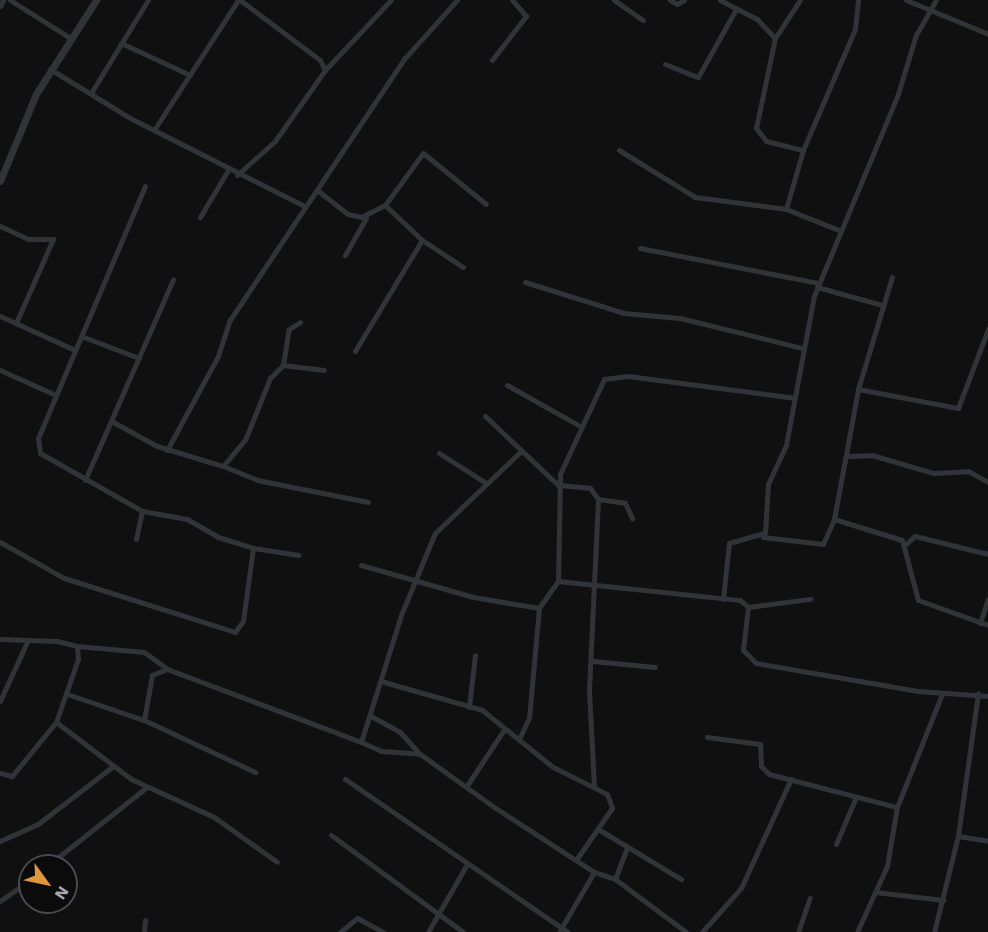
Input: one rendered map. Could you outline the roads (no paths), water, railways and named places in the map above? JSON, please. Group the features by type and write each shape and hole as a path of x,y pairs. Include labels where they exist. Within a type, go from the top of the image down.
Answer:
{"street":[{"path":"0,6 3,0"},
{"path":"10,0 70,38"},
{"path":"0,181 50,69 96,0"},
{"path":"91,93 148,0"},
{"path":"154,130 239,0 320,60 325,70"},
{"path":"237,175 275,141 325,70 391,0"},
{"path":"167,450 218,356 230,320 405,58 457,0"},
{"path":"492,60 526,16 512,0"},
{"path":"614,0 643,20"},
{"path":"670,0 678,4 684,0"},
{"path":"720,0 775,38"},
{"path":"800,0 775,38 756,128 766,141 803,150"},
{"path":"786,209 803,150 851,41 858,0"},
{"path":"906,0 988,34"},
{"path":"763,537 771,510 768,484 784,454 802,348 818,285 936,0"},
{"path":"665,64 698,76 736,9"},
{"path":"121,43 190,75"},
{"path":"50,69 237,175 304,206"},
{"path":"619,150 695,197 786,209 841,231"},
{"path":"317,190 348,214 363,216 385,205 423,153 486,204"},
{"path":"200,217 228,170"},
{"path":"146,186 38,438 40,453 142,511 187,519 218,537 253,548 298,555"},
{"path":"385,205 422,240 463,267"},
{"path":"345,255 366,220 363,216"},
{"path":"0,226 28,239 53,239 16,323"},
{"path":"355,351 422,240"},
{"path":"640,248 818,285 882,305"},
{"path":"723,598 729,543 763,537 819,545 834,519 848,456 858,388 892,277"},
{"path":"85,480 113,422 173,280"},
{"path":"525,282 624,312 680,318 802,348"},
{"path":"0,316 75,350"},
{"path":"223,466 245,440 270,378 283,365 289,328 300,322"},
{"path":"858,388 958,408 988,329"},
{"path":"81,336 139,358"},
{"path":"283,365 324,370"},
{"path":"0,370 56,395"},
{"path":"520,737 529,718 539,608 558,581 558,485 580,426 604,379 612,375 794,398"},
{"path":"507,385 580,426"},
{"path":"484,416 558,485 590,488 598,499 594,587 594,785"},
{"path":"113,422 167,450 223,466 257,480 368,502"},
{"path":"361,742 384,682 416,580 435,533 521,451"},
{"path":"439,453 486,483"},
{"path":"848,456 872,455 933,472 968,471 988,482"},
{"path":"598,499 625,503 633,518"},
{"path":"136,539 142,511"},
{"path":"834,519 906,544"},
{"path":"906,544 915,536 988,554"},
{"path":"0,542 64,578 235,632 243,621 253,548"},
{"path":"906,544 918,600 988,625"},
{"path":"361,565 539,608"},
{"path":"558,581 594,587 723,598 748,607 810,599"},
{"path":"980,623 988,599"},
{"path":"748,607 741,643 756,663 942,694 978,693 988,696"},
{"path":"0,639 144,652 167,669 381,751 420,754"},
{"path":"0,702 27,642"},
{"path":"0,773 12,776 56,722 70,695 77,646"},
{"path":"469,707 475,656"},
{"path":"593,661 656,667"},
{"path":"144,720 152,675 167,669"},
{"path":"384,682 482,710 503,731 520,737 553,767 594,785 607,794 612,807 576,860"},
{"path":"934,932 944,900 958,836 978,693"},
{"path":"857,932 891,854 897,807 942,694"},
{"path":"70,695 144,720 255,772"},
{"path":"371,716 400,732 420,754 466,787 594,872 615,879 686,932"},
{"path":"56,722 113,766 147,788 214,817 277,862"},
{"path":"466,787 503,731"},
{"path":"707,737 760,744 764,771 897,807"},
{"path":"0,841 38,824 113,766"},
{"path":"345,779 559,930 568,932"},
{"path":"702,932 741,888 792,779"},
{"path":"62,854 147,788"},
{"path":"837,844 856,797"},
{"path":"598,829 681,879"},
{"path":"331,835 463,932"},
{"path":"958,836 988,841"},
{"path":"615,879 627,847"},
{"path":"428,932 466,866"},
{"path":"559,930 594,872"},
{"path":"0,901 18,888"},
{"path":"875,892 944,900"},
{"path":"798,932 810,898"},
{"path":"340,932 357,918 383,932"},
{"path":"144,932 145,920"}]}
